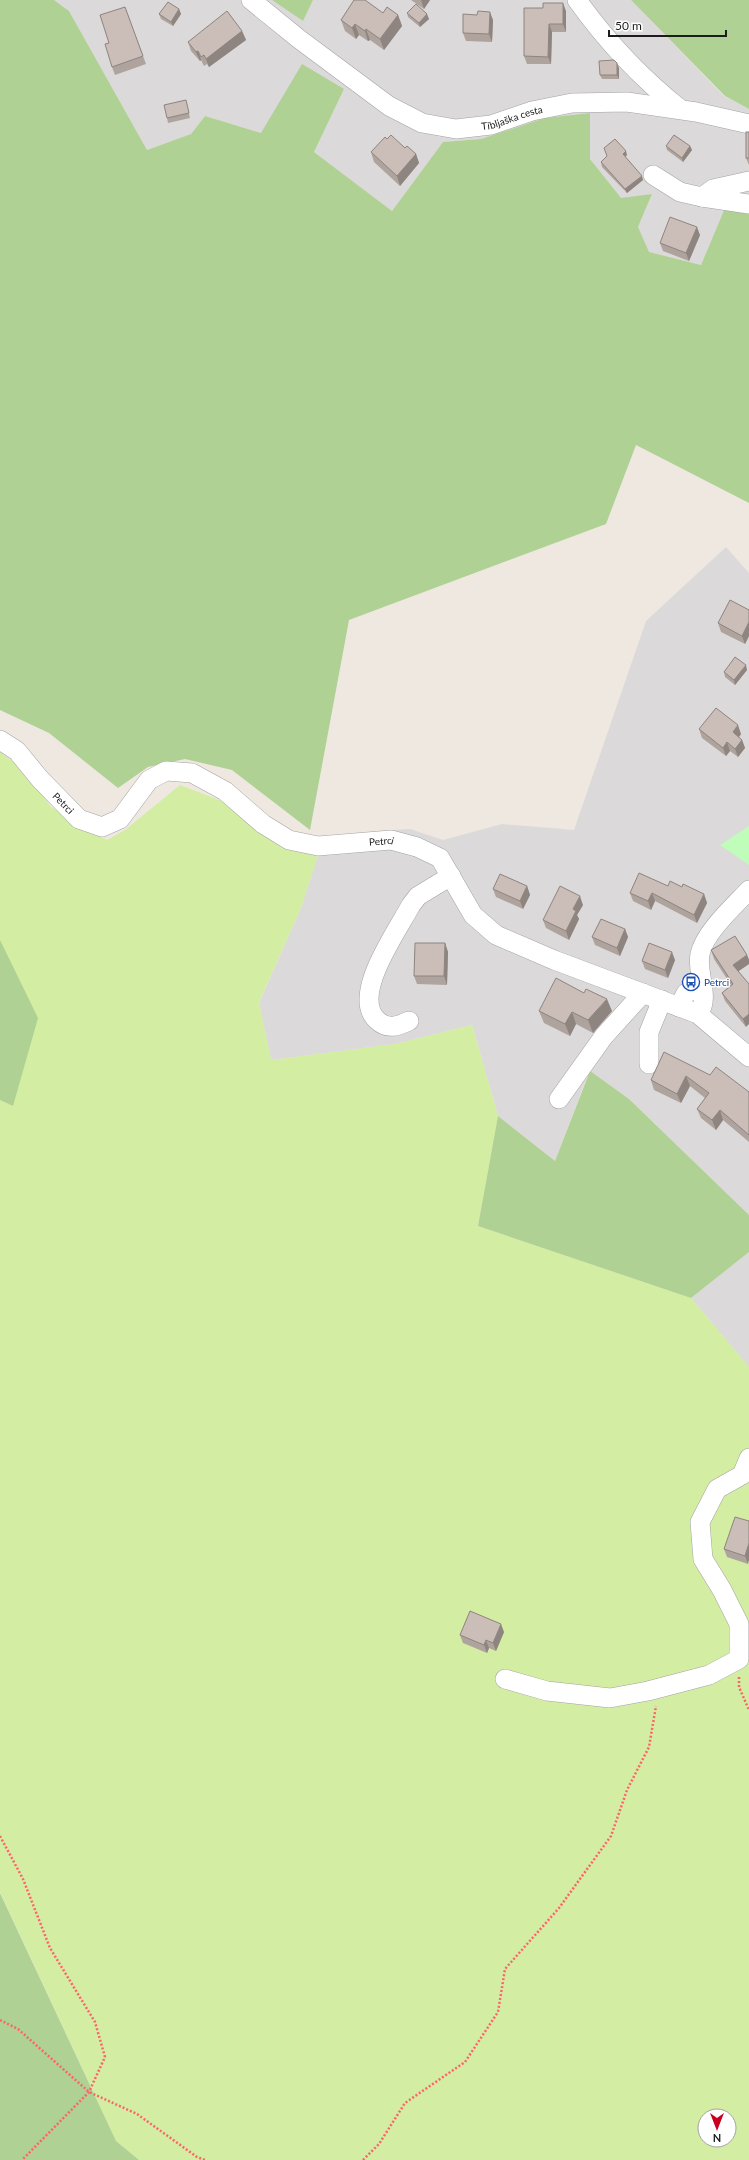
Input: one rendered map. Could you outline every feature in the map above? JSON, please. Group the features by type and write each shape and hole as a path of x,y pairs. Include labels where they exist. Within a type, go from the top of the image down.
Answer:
{"street":[{"name":"Tibljaška cesta","path":"251,0 298,39 389,106 422,123 456,129 491,125 532,111 572,103 627,102 681,110 749,124"},
{"path":"577,0 601,33 624,59 648,83 681,110"},
{"path":"653,175 680,192 749,204"},
{"path":"702,197 713,189 749,181"},
{"name":"Petrci","path":"0,740 17,751 79,819 102,827 120,820 149,780 166,771 192,773 225,791 263,824 289,840 318,846 391,840 417,847 440,858 473,915 496,935 554,960 698,1014 749,1056"},
{"path":"409,1021 395,1027 383,1026 374,1018 368,993 370,986 374,974 418,896 451,876"},
{"path":"698,1014 704,1003 701,986 700,953 725,916 749,890"},
{"path":"649,1064 649,1032 670,1004 686,993 701,986"},
{"path":"559,1099 604,1036 643,993"},
{"path":"505,1679 547,1691 610,1698 709,1675 739,1659 739,1624 722,1590 703,1559 700,1522 717,1489 742,1475 749,1458"}],"path":[{"path":"739,1659 739,1687 749,1710"},
{"path":"363,2160 379,2144 405,2103 465,2062 498,2012 505,1969 559,1908 611,1836 627,1790 649,1747 660,1687"},
{"path":"0,1836 23,1879 50,1948 95,2022 105,2057 89,2092 22,2160"},
{"path":"0,2020 18,2029 89,2092 137,2114 197,2157 204,2160"}],"shaded area":[{"path":"54,0 272,0 303,21 313,0 631,0 724,96 749,109 749,212 725,208 701,265 648,252 638,227 652,194 621,199 590,159 590,113 545,118 481,139 443,142 392,211 314,152 344,89 261,133 205,116 191,134 147,150 69,11"},
{"path":"726,547 749,573 749,1215 629,1099 589,1072 555,1161 498,1116 472,1025 395,1044 271,1060 259,1003 301,908 319,852 376,831 410,829 443,840 502,824 574,830 646,621"},
{"path":"749,1252 749,1367 691,1298"}],"green space":[{"path":"0,0 54,0 69,11 147,150 191,134 205,116 261,133 302,64 344,89 314,152 392,211 443,142 481,139 545,118 590,113 590,159 621,198 652,194 638,227 649,252 701,265 725,208 749,212 749,503 636,445 606,524 349,620 310,830 232,770 185,759 148,767 118,788 49,733 0,710"},
{"path":"272,0 313,0 303,21"},
{"path":"631,0 749,0 749,109 725,96"},
{"path":"0,752 23,769 51,807 107,840 125,830 180,785 232,805 282,848 319,852 301,908 259,1002 271,1060 395,1044 472,1025 498,1116 478,1226 691,1298 749,1367 749,2160 139,2160 116,2141 0,1892 0,1100 13,1106 0,941"},
{"path":"749,826 749,865 720,845"},
{"path":"0,940 38,1018 13,1106 0,1100"},
{"path":"590,1071 629,1099 749,1215 749,1252 691,1298 478,1226 498,1116 555,1161"},
{"path":"0,1893 116,2141 139,2160 0,2160"}],"building":[{"path":"354,0 365,0 383,13 387,7 398,15 380,39 366,29 365,31 355,24 352,28 341,20"},
{"path":"168,2 179,9 171,22 159,14"},
{"path":"543,3 563,3 563,24 549,24 548,57 524,56 524,8 543,8"},
{"path":"416,4 427,14 419,23 407,13"},
{"path":"125,7 143,56 112,67 105,44 109,43 100,15"},
{"path":"227,11 242,31 206,59 204,55 201,57 198,51 196,52 188,42"},
{"path":"478,11 490,12 489,34 463,33 463,14 477,15"},
{"path":"614,60 617,63 617,75 600,75 599,61"},
{"path":"186,100 189,113 167,118 164,105"},
{"path":"746,132 749,132 749,158 746,158"},
{"path":"391,135 405,148 407,146 416,154 397,176 371,152 385,137 387,139"},
{"path":"674,135 690,146 682,158 666,146"},
{"path":"615,139 626,151 623,154 642,176 625,189 601,162 607,156 604,148"},
{"path":"670,217 697,227 686,253 660,243"},
{"path":"730,600 749,610 749,622 742,636 718,623"},
{"path":"735,657 746,665 734,680 724,672"},
{"path":"716,708 738,725 733,732 742,740 735,749 727,742 723,748 699,729"},
{"path":"639,873 668,886 670,881 682,887 683,884 704,894 694,915 652,893 648,901 630,893"},
{"path":"500,874 527,886 520,901 493,889"},
{"path":"560,886 580,896 573,909 576,911 566,931 543,920"},
{"path":"601,919 625,929 617,948 592,937"},
{"path":"735,936 747,955 733,965 749,984 749,1014 743,1019 722,993 733,984 711,950"},
{"path":"415,943 445,943 444,976 414,976"},
{"path":"649,943 672,952 665,970 642,961"},
{"path":"556,978 584,993 586,989 607,999 588,1020 572,1012 565,1024 539,1011"},
{"path":"664,1052 710,1075 716,1067 749,1092 749,1135 720,1110 712,1120 697,1109 709,1093 686,1076 677,1094 651,1080"},
{"path":"735,1517 749,1521 749,1543 745,1556 724,1549"},
{"path":"470,1611 501,1624 493,1643 486,1640 484,1645 460,1635"}],"place":[{"name":"Petrci","path":"691,982"}]}
